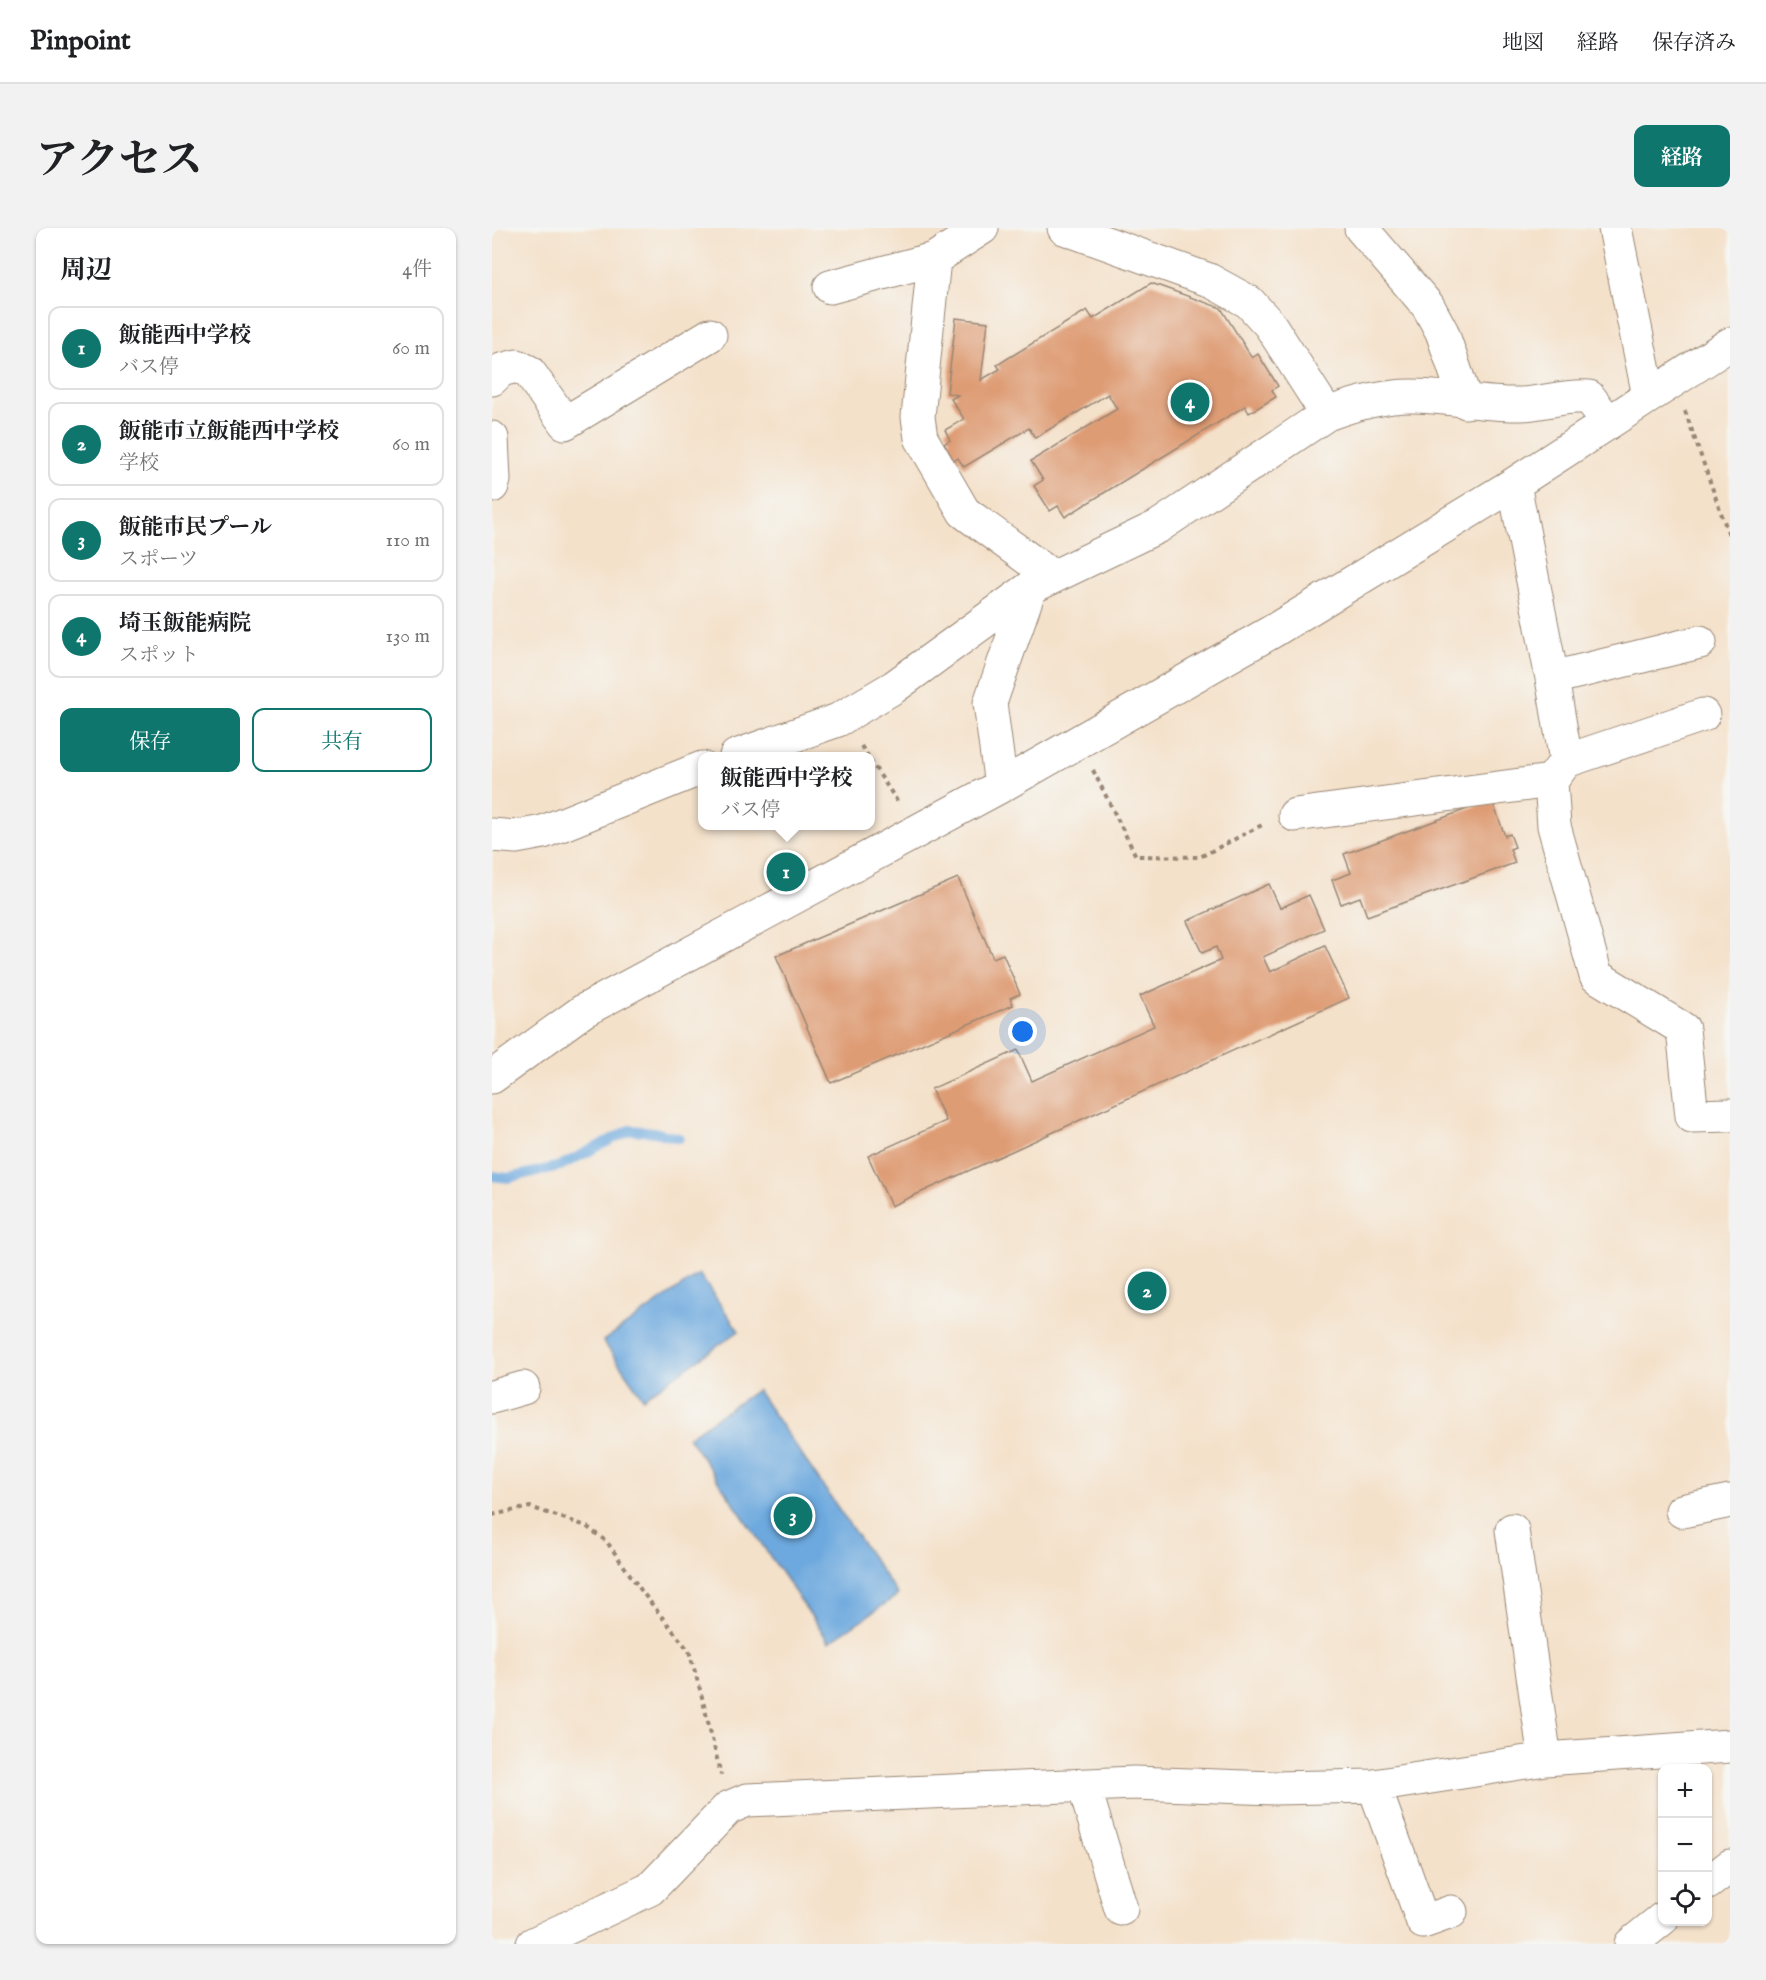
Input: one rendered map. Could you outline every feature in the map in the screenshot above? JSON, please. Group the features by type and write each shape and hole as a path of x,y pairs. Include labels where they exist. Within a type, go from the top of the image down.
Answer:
{"street":[{"path":"830,287 934,259 982,228"},
{"path":"1064,228 1209,280 1248,302 1270,325 1327,414"},
{"path":"1361,228 1428,306 1442,332 1466,402"},
{"path":"1616,228 1662,388"},
{"path":"934,259 918,417 921,438 964,512 1041,583"},
{"path":"492,379 501,370 517,366 529,372 565,423 710,335"},
{"path":"492,1077 583,1011 1001,786 1273,631 1514,484 1730,344"},
{"path":"747,752 838,720 894,687 1041,583 1159,526 1327,414 1364,401 1411,396 1466,402 1522,404 1573,396 1589,397 1608,422"},
{"path":"492,438 494,480 492,486"},
{"path":"1514,484 1552,678 1558,771 1554,826 1596,976 1683,1029 1692,1116 1730,1115"},
{"path":"1001,786 990,703 1041,583"},
{"path":"1552,678 1700,642"},
{"path":"1295,814 1558,771 1703,715"},
{"path":"492,835 516,837 543,832 698,769"},
{"path":"492,1397 523,1388"},
{"path":"1682,1511 1730,1501"},
{"path":"1512,1530 1545,1759"},
{"path":"533,1944 650,1889 728,1808 747,1800 1134,1784 1274,1788 1374,1786 1545,1759 1730,1746"},
{"path":"1084,1786 1121,1909"},
{"path":"1374,1786 1423,1922 1451,1912"},
{"path":"1712,1879 1730,1866"},
{"path":"1631,1944 1658,1921"}],"path":[{"path":"1662,388 1730,538"},
{"path":"1079,742 1136,856 1200,857 1268,822 1295,814"},
{"path":"875,768 917,831"},
{"path":"492,1515 530,1507 586,1526 607,1542 643,1593 689,1651 702,1693 728,1808"}],"water":[{"path":"699,1274 739,1331 643,1398 603,1341"},
{"path":"757,1390 898,1595 829,1642 688,1437"}],"building":[{"path":"1151,283 1221,308 1252,358 1258,354 1278,386 1272,390 1276,397 1249,413 1245,406 1065,517 1058,506 1050,511 1034,486 1043,480 1031,461 1117,409 1108,394 1035,438 1029,428 964,467 958,458 954,461 944,444 950,440 945,430 964,419 951,399 958,395 947,393 956,318 988,322 981,380 1000,369 997,365 1087,310 1093,319"},
{"path":"1492,800 1505,836 1510,834 1515,847 1510,849 1515,863 1367,916 1360,897 1341,904 1332,880 1351,873 1344,854"},
{"path":"958,878 993,958 1003,954 1020,994 1010,998 1013,1005 831,1083 776,956"},
{"path":"1269,884 1280,908 1309,895 1324,929 1263,957 1270,972 1325,946 1349,998 891,1206 868,1156 946,1121 931,1089 1018,1050 1032,1081 1154,1026 1140,996 1221,960 1216,947 1202,953 1187,921"}],"waterway":[{"path":"492,1176 508,1178 560,1166 630,1130 654,1132 679,1138"}],"place":[{"name":"埼玉飯能病院","path":"1190,402"},
{"name":"飯能西中学校","path":"786,872"},
{"name":"飯能市立飯能西中学校","path":"1147,1291"},
{"name":"飯能市民プール","path":"793,1516"}]}
